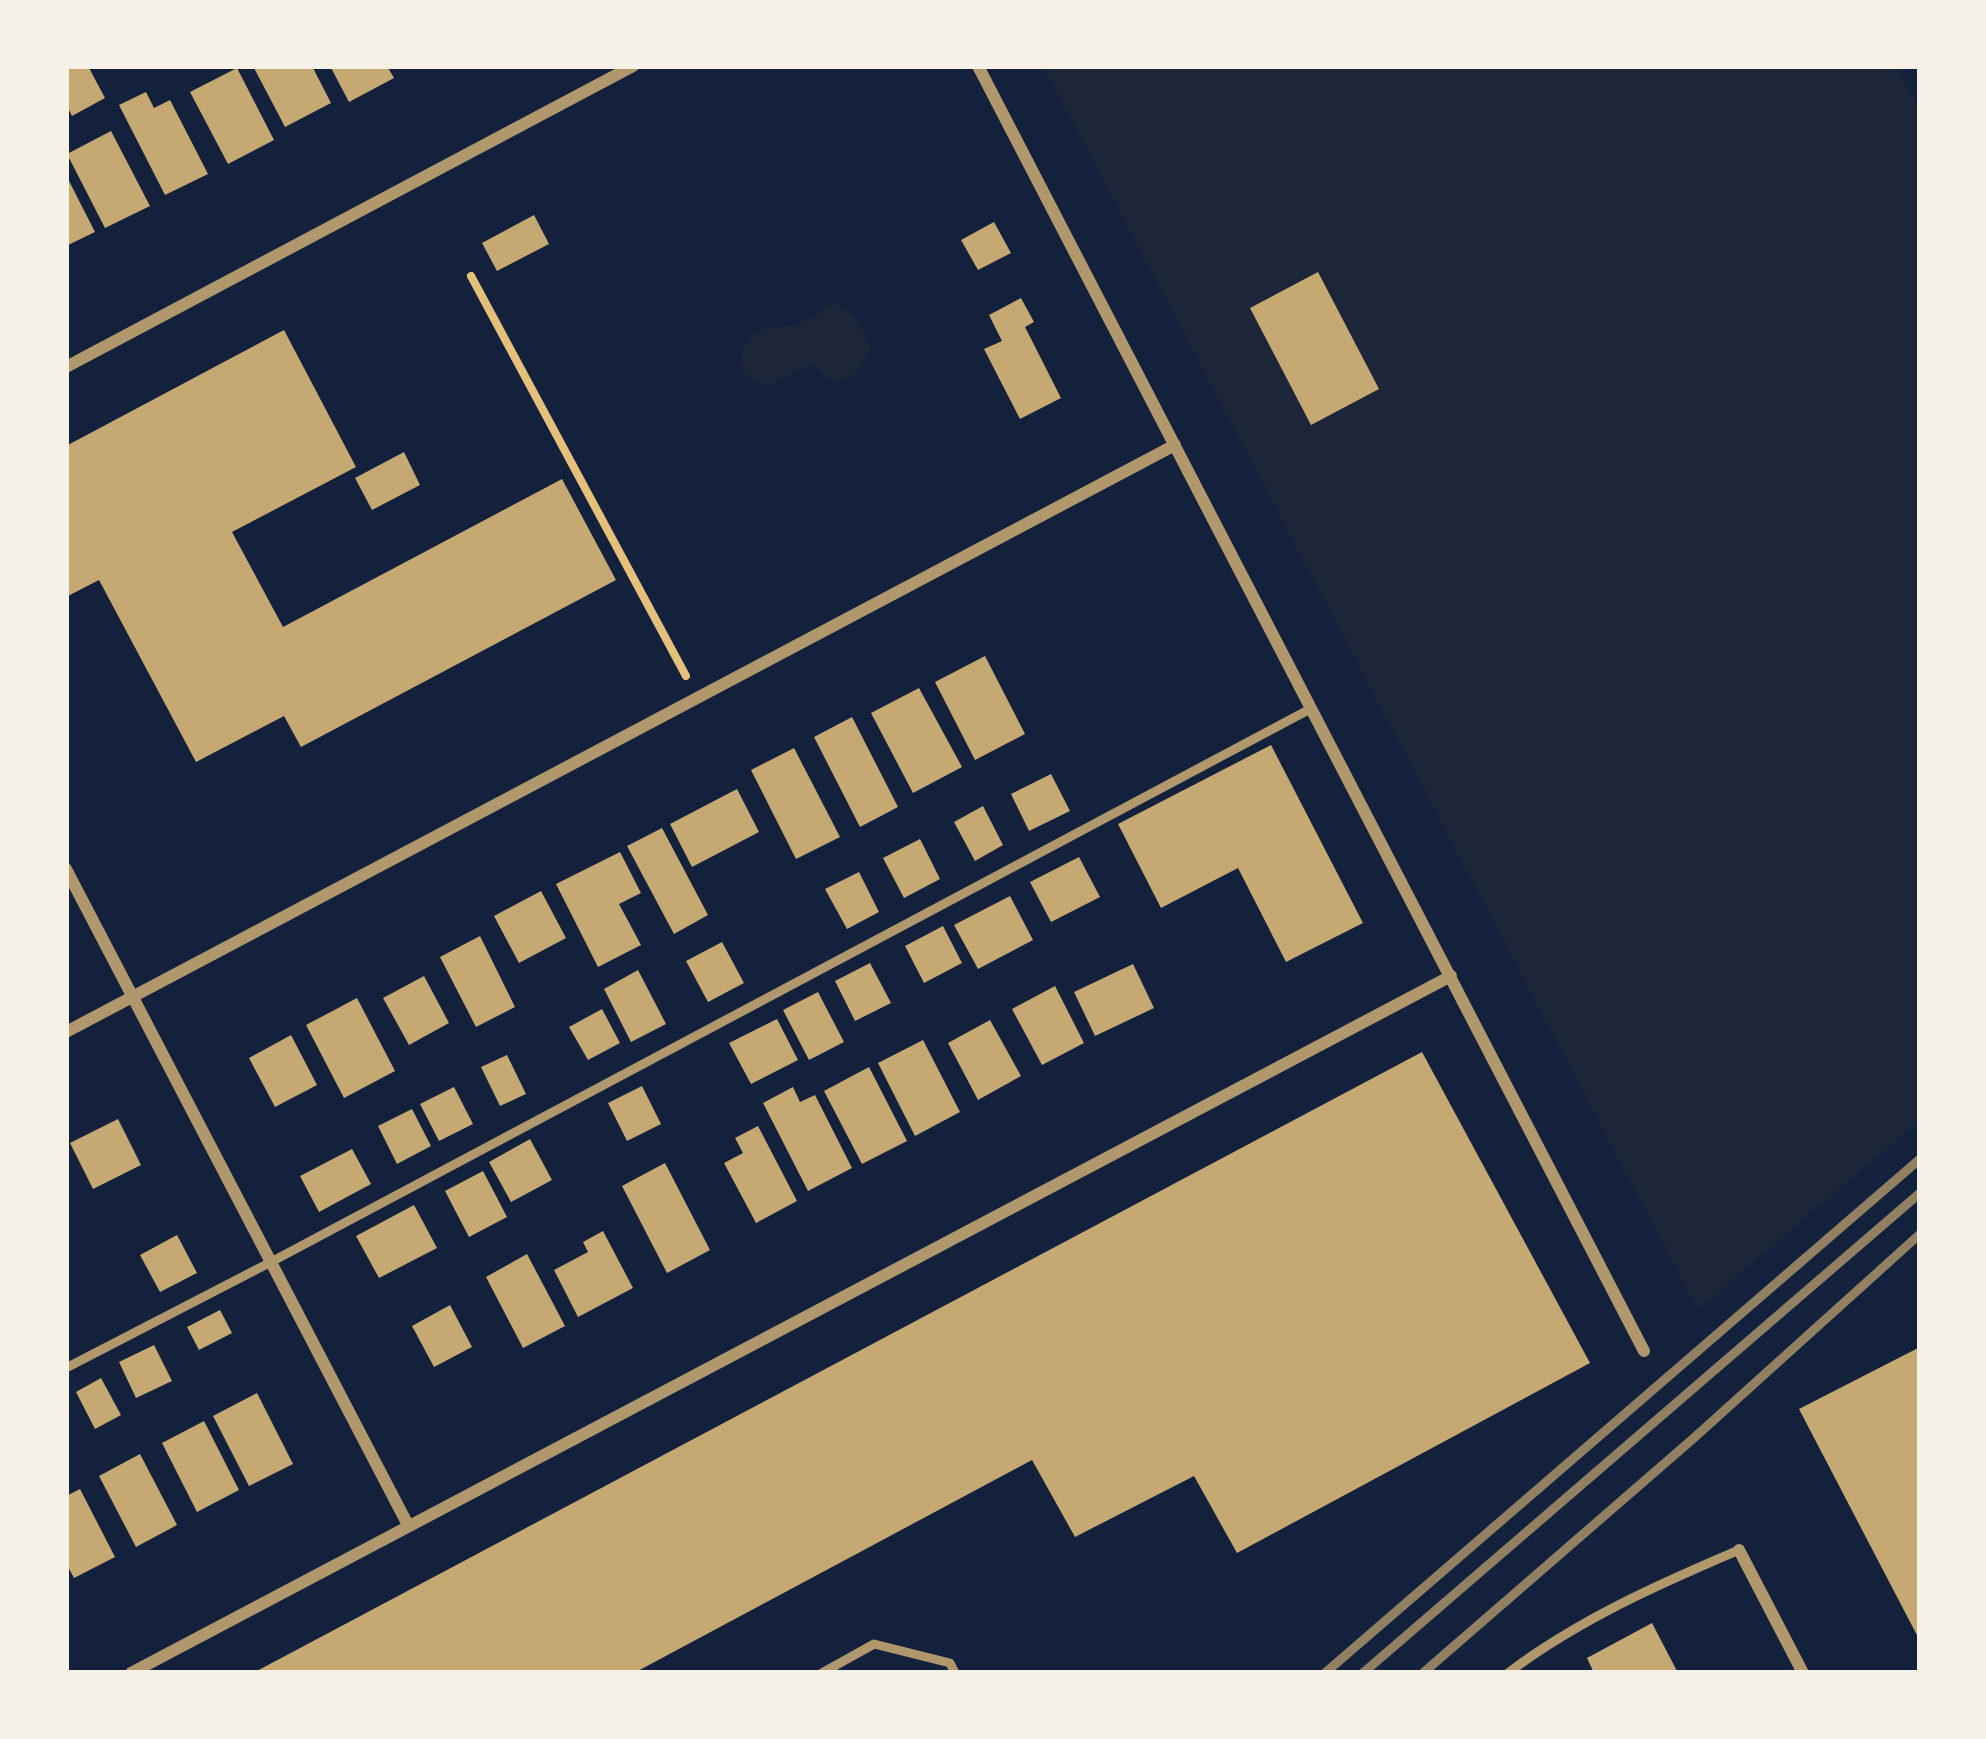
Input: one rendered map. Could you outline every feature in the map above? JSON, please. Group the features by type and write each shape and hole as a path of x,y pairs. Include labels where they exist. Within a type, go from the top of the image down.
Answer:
{"street":[{"path":"66,367 633,66"},
{"path":"978,66 1644,1351"},
{"path":"66,1032 1175,445"},
{"path":"66,869 408,1525"},
{"path":"131,1673 1451,976"},
{"path":"1738,1550 1803,1673"}],"lane":[{"path":"66,1368 1312,708"},
{"path":"1508,1673 1642,1591 1738,1550"},
{"path":"822,1673 874,1645 950,1663 956,1673"}],"path":[{"path":"470,276 697,698"}],"shaded area":[{"path":"1043,66 1896,66 1920,111 1920,1120 1698,1310"},
{"path":"833,303 854,316 869,342 871,350 854,377 832,382 813,365 765,386 741,368 744,349 755,334 797,324"}],"building":[{"path":"66,66 88,66 105,98 72,116 66,104"},
{"path":"253,66 312,66 331,103 285,127"},
{"path":"330,66 387,66 394,78 349,102"},
{"path":"237,68 274,140 228,164 190,92"},
{"path":"146,92 154,108 170,100 208,174 165,195 119,105"},
{"path":"111,131 150,206 105,228 67,154"},
{"path":"66,175 95,232 66,246"},
{"path":"534,215 549,244 497,271 482,243"},
{"path":"994,222 1011,253 978,270 961,240"},
{"path":"1318,272 1379,389 1311,425 1250,308"},
{"path":"1021,298 1034,322 1025,327 1061,398 1020,419 984,349 1002,341 989,315"},
{"path":"284,330 356,467 232,532 283,627 562,479 616,580 301,747 284,716 196,762 99,580 66,597 66,446"},
{"path":"404,452 420,485 372,510 355,478"},
{"path":"985,656 1025,734 975,760 935,682"},
{"path":"919,688 962,767 913,793 871,713"},
{"path":"852,717 898,807 860,827 814,737"},
{"path":"1271,745 1363,923 1286,962 1238,868 1161,908 1118,824"},
{"path":"794,748 840,837 796,859 751,770"},
{"path":"1051,774 1070,811 1029,831 1011,794"},
{"path":"737,789 759,832 692,867 670,824"},
{"path":"983,806 1003,845 975,861 954,822"},
{"path":"662,828 708,915 674,934 627,846"},
{"path":"920,839 940,879 904,898 883,858"},
{"path":"620,852 641,893 619,904 641,945 598,967 556,884"},
{"path":"1079,857 1100,897 1051,922 1030,882"},
{"path":"859,872 879,912 847,929 825,889"},
{"path":"541,891 566,938 519,963 494,916"},
{"path":"1010,896 1033,940 978,969 954,925"},
{"path":"943,926 962,963 924,983 905,946"},
{"path":"480,936 515,1007 476,1027 440,957"},
{"path":"722,942 744,983 708,1002 686,961"},
{"path":"870,963 891,1003 855,1021 835,981"},
{"path":"1133,964 1154,1008 1095,1036 1074,992"},
{"path":"638,970 666,1024 631,1042 604,989"},
{"path":"424,976 449,1023 409,1045 383,998"},
{"path":"1055,986 1084,1043 1042,1065 1012,1009"},
{"path":"818,992 844,1042 809,1060 783,1010"},
{"path":"357,998 395,1071 344,1098 306,1025"},
{"path":"602,1009 620,1043 588,1060 569,1027"},
{"path":"777,1019 798,1060 751,1084 729,1043"},
{"path":"990,1020 1021,1076 978,1100 948,1043"},
{"path":"291,1035 317,1085 275,1107 249,1058"},
{"path":"923,1040 960,1112 915,1136 878,1063"},
{"path":"1422,1052 1590,1363 1237,1553 1194,1476 1075,1537 1032,1460 634,1673 253,1673"},
{"path":"507,1055 526,1094 500,1106 481,1067"},
{"path":"869,1067 907,1141 862,1164 824,1091"},
{"path":"642,1086 661,1124 627,1141 608,1103"},
{"path":"454,1087 473,1124 439,1141 420,1104"},
{"path":"793,1087 800,1102 815,1095 852,1168 808,1191 763,1103"},
{"path":"412,1109 431,1146 397,1164 378,1126"},
{"path":"118,1119 141,1165 93,1189 70,1143"},
{"path":"758,1126 797,1201 756,1223 724,1163 743,1153 735,1138"},
{"path":"530,1139 552,1180 511,1202 489,1162"},
{"path":"352,1149 371,1184 319,1212 300,1176"},
{"path":"665,1163 710,1250 667,1273 622,1186"},
{"path":"483,1171 507,1217 469,1237 445,1191"},
{"path":"414,1205 437,1248 379,1278 356,1236"},
{"path":"603,1231 633,1288 578,1317 554,1270 588,1252 583,1242"},
{"path":"177,1235 197,1273 160,1292 140,1255"},
{"path":"527,1254 565,1326 523,1348 486,1277"},
{"path":"450,1305 472,1347 434,1367 412,1326"},
{"path":"220,1310 232,1333 199,1350 187,1327"},
{"path":"154,1345 172,1381 136,1398 119,1362"},
{"path":"1920,1347 1920,1641 1799,1409"},
{"path":"101,1378 121,1415 95,1429 76,1392"},
{"path":"257,1393 293,1464 249,1486 213,1416"},
{"path":"204,1421 239,1490 197,1512 162,1443"},
{"path":"140,1454 177,1525 136,1547 99,1476"},
{"path":"80,1489 115,1557 74,1578 66,1563 66,1496"},
{"path":"1652,1623 1678,1673 1594,1673 1587,1658"}],"railway":[{"path":"1325,1673 1920,1159"},
{"path":"1363,1673 1920,1193"},
{"path":"1423,1673 1920,1234"}]}
